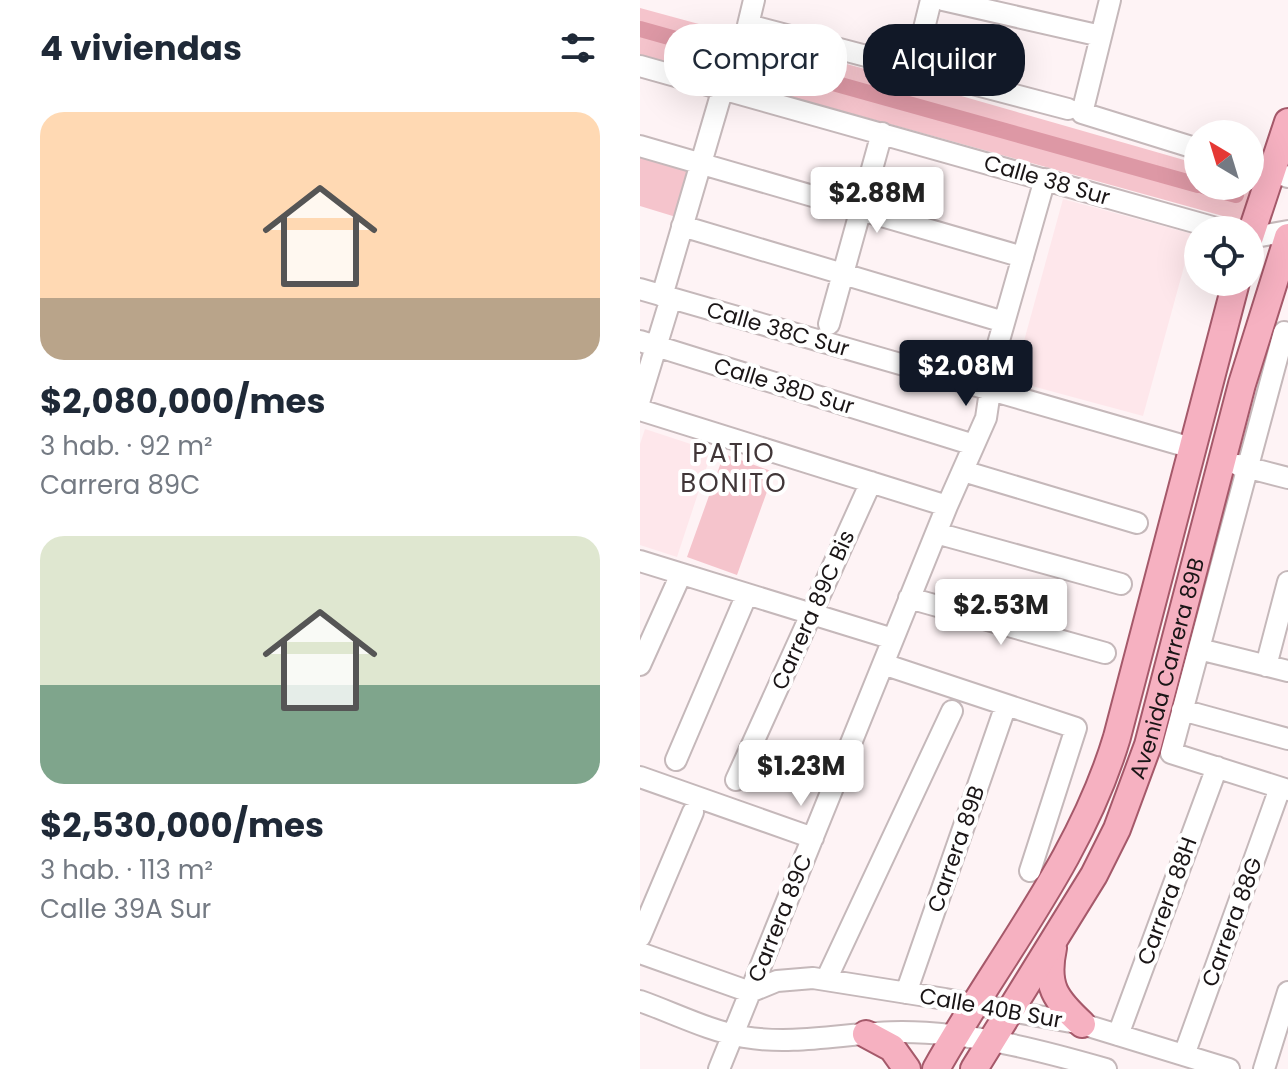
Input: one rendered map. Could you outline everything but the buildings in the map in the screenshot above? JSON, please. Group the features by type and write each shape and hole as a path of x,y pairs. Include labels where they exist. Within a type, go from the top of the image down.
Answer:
{"main road":[{"path":"1257,216 1288,122"},
{"name":"Avenida Carrera 89B","path":"974,1069 1094,875 1134,788 1235,464 1255,340 1287,240"},
{"name":"Avenida Carrera 89B","path":"936,1069 1058,874 1095,801 1117,737 1232,296"},
{"path":"1055,940 1051,985 1062,1005 1082,1024"},
{"path":"866,1034 892,1048 907,1069"}],"street":[{"path":"754,0 748,25 863,55"},
{"path":"925,24 931,0"},
{"path":"943,0 1101,36"},
{"path":"1075,111 1110,0"},
{"name":"Calle 38 Sur","path":"640,66 664,72"},
{"path":"640,399 648,344 666,297 682,226 721,96"},
{"name":"Calle 38 Sur","path":"751,96 1184,219"},
{"path":"1018,96 1184,145"},
{"path":"829,324 882,133"},
{"path":"640,146 1023,257"},
{"name":"Carrera 89C","path":"719,1069 909,598 986,418 996,351 1045,179"},
{"path":"682,226 1004,322"},
{"path":"1264,239 1287,240"},
{"name":"Calle 38C Sur","path":"640,289 1192,448"},
{"path":"1284,789 1171,753 1199,649 1235,464 1268,395 1286,333"},
{"name":"Calle 38D Sur","path":"648,344 974,445"},
{"path":"1268,395 1288,400"},
{"path":"640,410 947,506"},
{"path":"1235,464 1288,478"},
{"path":"963,471 1137,523"},
{"name":"Carrera 89C Bis","path":"736,780 871,482"},
{"path":"936,533 1121,584"},
{"path":"640,561 893,639"},
{"path":"640,665 681,574"},
{"path":"1266,666 1288,582"},
{"path":"676,760 747,594"},
{"path":"909,598 1105,653"},
{"path":"1199,649 1288,671"},
{"path":"883,664 1076,728 1030,871"},
{"name":"Carrera 89B","path":"906,993 1006,705"},
{"path":"1182,710 1288,739"},
{"path":"826,980 952,711"},
{"name":"Carrera 88H","path":"1118,1035 1217,767"},
{"path":"640,777 813,838"},
{"name":"Carrera 88G","path":"1184,1055 1284,789"},
{"path":"640,937 693,812"},
{"path":"640,953 750,992"},
{"name":"Calle 40B Sur","path":"750,992 766,983 787,979 826,980 1082,1024 1229,1069"},
{"path":"1264,1069 1288,992"},
{"name":"Calle 40B Sur","path":"640,1001 733,1034 788,1040 903,1032 991,1042 1046,1061 1106,1069"}],"shaded area":[{"path":"640,8 699,24 664,24 664,62 640,55"},
{"path":"847,64 863,69 863,96 961,96 1184,160 1184,200 1248,200 1243,216 1223,216 788,96 847,96"},
{"path":"640,155 690,170 676,217 640,206"},
{"path":"1063,199 1184,232 1184,267 1143,416 1013,381"},
{"path":"645,429 712,451 677,557 640,545 640,444"},
{"path":"724,454 774,472 737,575 687,557"}],"waterway":[{"path":"640,29 1184,181"}],"district":[{"name":"PATIO BONITO","path":"734,468"}]}
